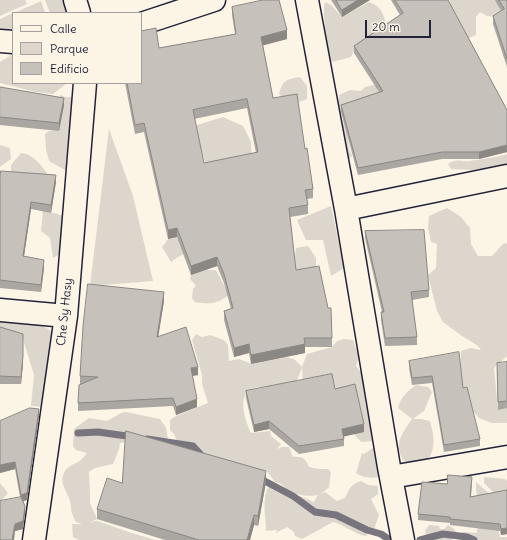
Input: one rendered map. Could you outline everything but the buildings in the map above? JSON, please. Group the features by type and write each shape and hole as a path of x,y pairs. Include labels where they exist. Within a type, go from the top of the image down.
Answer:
{"street":[{"path":"75,0 79,12"},
{"path":"142,24 214,0"},
{"path":"307,0 346,209 403,540"},
{"path":"0,41 12,42"},
{"name":"Che Sy Hasy","path":"34,539 66,316 85,84"},
{"path":"346,209 507,176"},
{"path":"0,310 66,316"},
{"path":"391,477 507,457"}],"green space":[{"path":"0,0 25,0 27,4 0,16"},
{"path":"45,0 79,0 84,12 50,12"},
{"path":"450,0 496,0 501,12 498,17 487,16 480,12 476,17 476,35 469,38 463,34 463,28 459,26 458,18 451,8"},
{"path":"41,1 45,12 16,12"},
{"path":"325,2 331,5 342,17 369,2 380,9 385,20 378,34 355,48 351,57 332,62 325,49"},
{"path":"12,13 12,38 0,32 0,19"},
{"path":"12,55 12,84 66,84 53,94 36,92 0,83 0,62"},
{"path":"300,77 307,86 307,99 299,102 292,102 286,100 279,94 285,81"},
{"path":"381,85 389,96 339,112 347,132 349,148 352,156 347,161 338,106 339,95 350,90 361,91 365,87"},
{"path":"60,95 74,97 69,169 65,170 49,161 46,150 45,134 49,131 59,130"},
{"path":"223,117 243,126 251,142 252,161 206,165 194,126"},
{"path":"109,129 133,196 153,281 90,286"},
{"path":"0,145 10,148 11,159 0,167"},
{"path":"21,153 33,157 39,163 47,173 45,177 11,173 11,165"},
{"path":"507,154 507,166 497,166 474,170 451,169 448,164 456,161 469,161"},
{"path":"331,206 344,268 331,276 323,240 306,240 297,220"},
{"path":"447,208 461,217 470,228 471,244 478,256 492,256 504,243 507,244 507,356 494,368 498,409 507,408 507,423 492,423 479,418 471,409 460,387 461,351 471,348 481,350 478,346 443,322 437,311 428,275 436,268 437,244 431,242 428,228 429,216"},
{"path":"43,210 67,217 63,252 53,258 50,238 41,231"},
{"path":"186,236 210,242 178,257 171,262 162,247 168,239"},
{"path":"308,246 316,258 316,268 299,272 296,269 296,248"},
{"path":"205,270 216,270 230,297 227,296 219,301 211,303 195,302 192,298 193,289 196,286 190,279 191,275"},
{"path":"0,311 31,319 68,339 60,408 31,406 34,375 22,336 0,330"},
{"path":"196,334 202,337 210,335 224,340 228,345 229,361 239,359 252,364 286,357 294,359 302,367 307,354 332,347 337,341 344,339 353,340 359,356 356,366 373,388 365,402 368,415 371,420 375,441 361,442 351,429 340,406 334,381 303,381 302,368 296,383 278,387 253,388 246,394 243,405 251,433 270,431 271,436 281,444 277,449 289,447 293,457 303,459 309,467 328,469 331,472 329,487 321,494 325,492 337,501 345,498 351,487 358,482 361,481 368,485 378,486 378,494 371,499 379,515 373,532 365,536 333,522 302,539 295,536 294,532 287,527 276,533 277,530 266,531 265,501 267,489 270,484 289,494 300,496 314,502 318,495 311,496 291,492 281,484 275,482 266,470 266,482 181,450 174,434 170,430 170,420 176,416 208,403 192,340"},
{"path":"416,385 428,387 432,392 424,411 413,419 430,421 434,444 429,459 425,465 410,468 401,455 399,444 403,432 412,419 398,408 405,395"},
{"path":"126,412 160,419 166,428 169,446 126,442 120,443 113,464 95,468 89,472 90,503 97,519 90,522 97,521 155,540 79,540 73,537 72,524 82,524 76,522 73,516 69,497 62,479 66,469 82,459 87,453 76,450 73,446 74,429 89,418 107,421 121,413"},
{"path":"388,447 385,475 370,478 356,473 362,453 364,454 373,448"},
{"path":"484,477 505,479 507,481 507,496 495,494 484,483"},
{"path":"476,482 492,496 500,537 507,537 507,540 459,540 460,534 463,532 477,533 479,502 476,491"},
{"path":"0,483 8,493 0,502"},
{"path":"429,525 439,526 440,529 444,529 448,525 457,533 452,540 428,540 425,531"}],"waterway":[{"path":"78,433 98,432 134,437"},
{"path":"147,439 193,446 204,458"},
{"path":"259,478 293,496 315,512 336,515 387,538"},
{"path":"420,540 443,534 467,537 474,540"}]}
